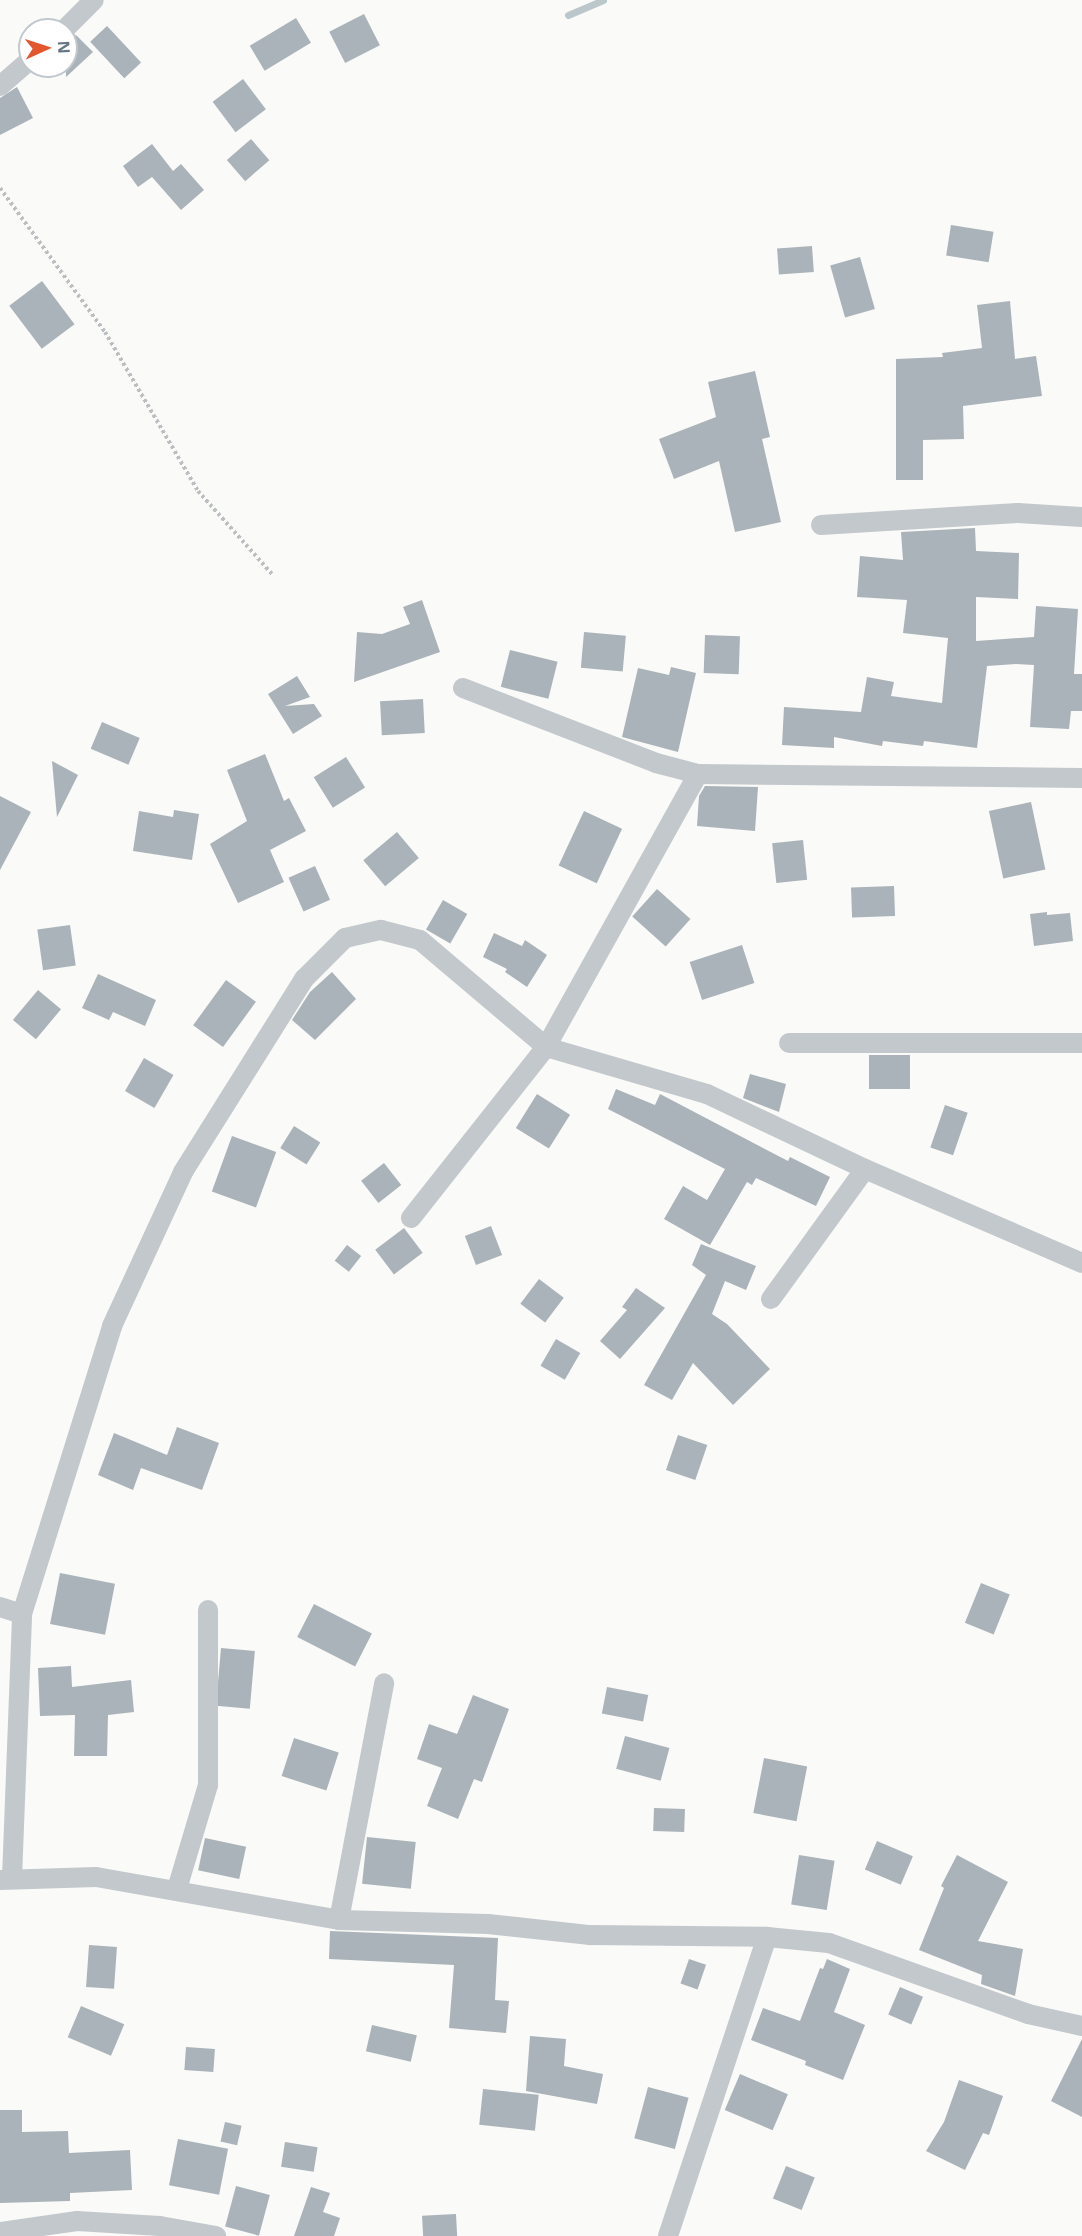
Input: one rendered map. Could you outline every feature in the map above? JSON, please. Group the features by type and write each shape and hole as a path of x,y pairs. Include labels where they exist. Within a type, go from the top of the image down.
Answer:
{"street":[{"path":"76,18 94,0"},
{"path":"0,86 18,70"},
{"path":"821,525 1018,513 1082,517"},
{"path":"463,688 647,759 698,774 1082,778"},
{"path":"411,1218 546,1047 698,774"},
{"path":"1082,1263 865,1169 707,1094 546,1047 420,940 381,930 345,938 304,979 183,1172 112,1326 22,1614 6,1879 96,1877 177,1889 339,1920 488,1924 590,1935 767,1937 830,1943 1028,2014 1082,2025"},
{"path":"789,1043 1082,1043"},
{"path":"771,1299 865,1169"},
{"path":"0,1607 22,1614"},
{"path":"177,1889 208,1785 208,1610"},
{"path":"339,1920 384,1683"},
{"path":"668,2236 767,1937"},
{"path":"0,2232 77,2221 160,2226 216,2236"}],"path":[{"path":"0,188 105,332 198,490 272,574"}],"building":[{"path":"364,14 380,45 345,63 329,32"},
{"path":"296,18 311,43 265,71 250,46"},
{"path":"107,26 141,63 124,78 90,42"},
{"path":"78,37 93,52 78,66"},
{"path":"243,79 266,109 236,132 213,102"},
{"path":"17,87 33,118 0,135 0,98"},
{"path":"251,139 269,160 245,181 227,160"},
{"path":"152,144 173,171 181,164 204,190 181,210 152,177 138,187 123,166"},
{"path":"951,225 993,232 989,262 946,256"},
{"path":"812,246 814,272 779,274 777,248"},
{"path":"860,257 875,309 845,317 830,266"},
{"path":"42,281 74,324 42,349 9,306"},
{"path":"1010,301 1015,359 1036,356 1042,396 963,406 964,439 923,440 923,480 896,480 896,359 943,357 942,353 982,348 977,305"},
{"path":"755,371 770,437 762,439 781,522 735,532 719,461 674,479 659,439 716,417 708,382"},
{"path":"975,528 976,551 1019,553 1018,599 976,597 976,641 1034,637 1036,606 1078,609 1074,674 1082,674 1082,711 1071,711 1069,729 1030,727 1034,665 1016,664 987,666 977,748 924,741 923,746 883,741 882,746 834,737 834,748 782,745 784,707 861,712 867,677 894,682 891,696 942,703 948,638 903,633 907,600 857,597 860,556 903,560 901,532"},
{"path":"422,600 440,652 354,682 357,632 382,634 410,624 403,607"},
{"path":"584,632 626,636 623,672 581,668"},
{"path":"705,635 740,636 739,674 704,673"},
{"path":"510,650 558,662 548,699 501,687"},
{"path":"671,667 696,673 678,752 622,737 638,668 669,675"},
{"path":"297,676 310,697 285,706 314,704 322,716 293,734 268,694"},
{"path":"423,699 425,733 382,735 380,701"},
{"path":"102,722 140,738 128,765 91,749"},
{"path":"265,754 284,801 289,798 306,831 270,850 284,882 238,903 210,844 247,821 227,770"},
{"path":"346,757 365,788 333,808 314,777"},
{"path":"52,761 78,775 57,817"},
{"path":"705,786 758,787 755,831 697,826 699,796"},
{"path":"0,796 31,812 0,870"},
{"path":"1031,802 1045,869 1003,878 989,811"},
{"path":"174,810 199,814 192,860 133,851 139,811 173,817"},
{"path":"584,811 622,829 597,883 559,865"},
{"path":"397,832 419,858 385,886 363,860"},
{"path":"803,840 807,880 776,883 772,843"},
{"path":"315,866 330,900 304,912 289,878"},
{"path":"894,886 895,916 852,917 851,888"},
{"path":"657,889 690,919 666,947 632,916"},
{"path":"443,900 467,914 450,943 426,929"},
{"path":"1047,912 1047,915 1070,913 1073,941 1034,946 1030,914"},
{"path":"70,925 76,966 43,970 37,930"},
{"path":"494,933 522,946 525,940 547,955 527,987 505,972 507,969 483,957"},
{"path":"742,945 754,983 702,1000 690,962"},
{"path":"332,972 356,999 315,1040 292,1020 310,992"},
{"path":"98,974 156,1000 145,1026 113,1012 109,1020 82,1008"},
{"path":"226,980 256,1002 223,1047 193,1025"},
{"path":"38,990 61,1009 36,1039 13,1020"},
{"path":"869,1055 910,1055 910,1089 869,1089"},
{"path":"144,1058 173,1075 154,1108 125,1091"},
{"path":"750,1074 786,1084 779,1112 743,1098"},
{"path":"616,1089 655,1105 660,1094 788,1161 790,1157 830,1177 816,1206 756,1178 752,1185 747,1182 710,1245 664,1219 683,1186 707,1200 725,1169 608,1109"},
{"path":"537,1094 570,1115 549,1149 516,1128"},
{"path":"945,1105 968,1113 953,1155 930,1148"},
{"path":"294,1126 320,1142 307,1164 280,1148"},
{"path":"232,1136 276,1152 256,1208 212,1191"},
{"path":"384,1163 401,1185 378,1203 361,1181"},
{"path":"491,1226 502,1255 476,1265 465,1236"},
{"path":"404,1228 423,1253 394,1274 375,1250"},
{"path":"701,1244 756,1266 746,1290 725,1281 712,1314 727,1324 770,1369 733,1405 693,1363 672,1400 644,1385 706,1275 692,1265"},
{"path":"347,1245 361,1256 349,1272 335,1261"},
{"path":"539,1279 564,1298 545,1322 520,1304"},
{"path":"636,1288 665,1308 620,1359 600,1341 627,1310 622,1307"},
{"path":"556,1339 580,1353 565,1380 540,1366"},
{"path":"177,1427 219,1443 202,1490 141,1468 133,1490 98,1475 114,1433 167,1455"},
{"path":"678,1435 707,1445 695,1480 666,1470"},
{"path":"60,1573 115,1584 105,1635 50,1624"},
{"path":"981,1583 1010,1595 994,1634 965,1623"},
{"path":"314,1604 372,1634 355,1666 297,1637"},
{"path":"221,1648 255,1651 250,1709 216,1706"},
{"path":"71,1666 72,1687 131,1680 134,1712 108,1715 107,1756 74,1756 75,1715 40,1716 38,1668"},
{"path":"607,1687 648,1695 643,1722 602,1714"},
{"path":"473,1695 509,1709 482,1782 474,1779 458,1819 427,1806 442,1768 417,1759 429,1724 457,1734"},
{"path":"625,1736 669,1748 661,1781 616,1769"},
{"path":"294,1738 339,1753 326,1791 282,1776"},
{"path":"764,1758 807,1766 797,1821 753,1813"},
{"path":"654,1808 685,1809 684,1832 653,1831"},
{"path":"367,1837 416,1842 411,1889 362,1884"},
{"path":"205,1838 246,1847 239,1879 198,1870"},
{"path":"877,1841 913,1856 901,1885 865,1870"},
{"path":"799,1855 835,1861 827,1910 791,1904"},
{"path":"957,1855 1008,1882 978,1941 1023,1949 1015,1996 981,1984 982,1975 919,1950 944,1888 941,1886"},
{"path":"330,1931 498,1938 495,2000 509,2001 506,2033 449,2028 454,1965 329,1959"},
{"path":"89,1945 117,1947 114,1989 86,1987"},
{"path":"689,1959 706,1965 698,1989 681,1984"},
{"path":"827,1959 850,1969 834,2012 865,2025 843,2080 805,2065 806,2061 751,2040 763,2008 800,2021 820,1968 823,1969"},
{"path":"900,1987 923,1997 911,2024 888,2015"},
{"path":"81,2006 124,2024 111,2056 68,2037"},
{"path":"372,2025 417,2035 411,2062 366,2051"},
{"path":"530,2036 566,2039 564,2066 603,2074 597,2104 526,2091"},
{"path":"1082,2039 1082,2117 1051,2101"},
{"path":"186,2047 215,2049 213,2072 184,2070"},
{"path":"740,2074 788,2094 773,2130 725,2110"},
{"path":"959,2080 1003,2096 989,2135 983,2133 965,2170 926,2151 944,2122"},
{"path":"648,2087 689,2098 675,2149 634,2138"},
{"path":"483,2089 539,2095 535,2131 479,2125"},
{"path":"0,2110 22,2110 22,2132 68,2131 69,2153 130,2150 132,2190 70,2193 70,2201 0,2203"},
{"path":"225,2122 242,2126 237,2145 221,2141"},
{"path":"178,2139 228,2149 219,2195 169,2185"},
{"path":"285,2142 318,2147 314,2172 281,2167"},
{"path":"786,2166 815,2178 802,2210 773,2198"},
{"path":"236,2186 270,2195 259,2236 225,2227"},
{"path":"311,2187 330,2193 323,2212 340,2218 334,2236 294,2236"},
{"path":"456,2214 457,2236 423,2236 422,2216"}],"waterway":[{"path":"568,15 603,0"}]}
